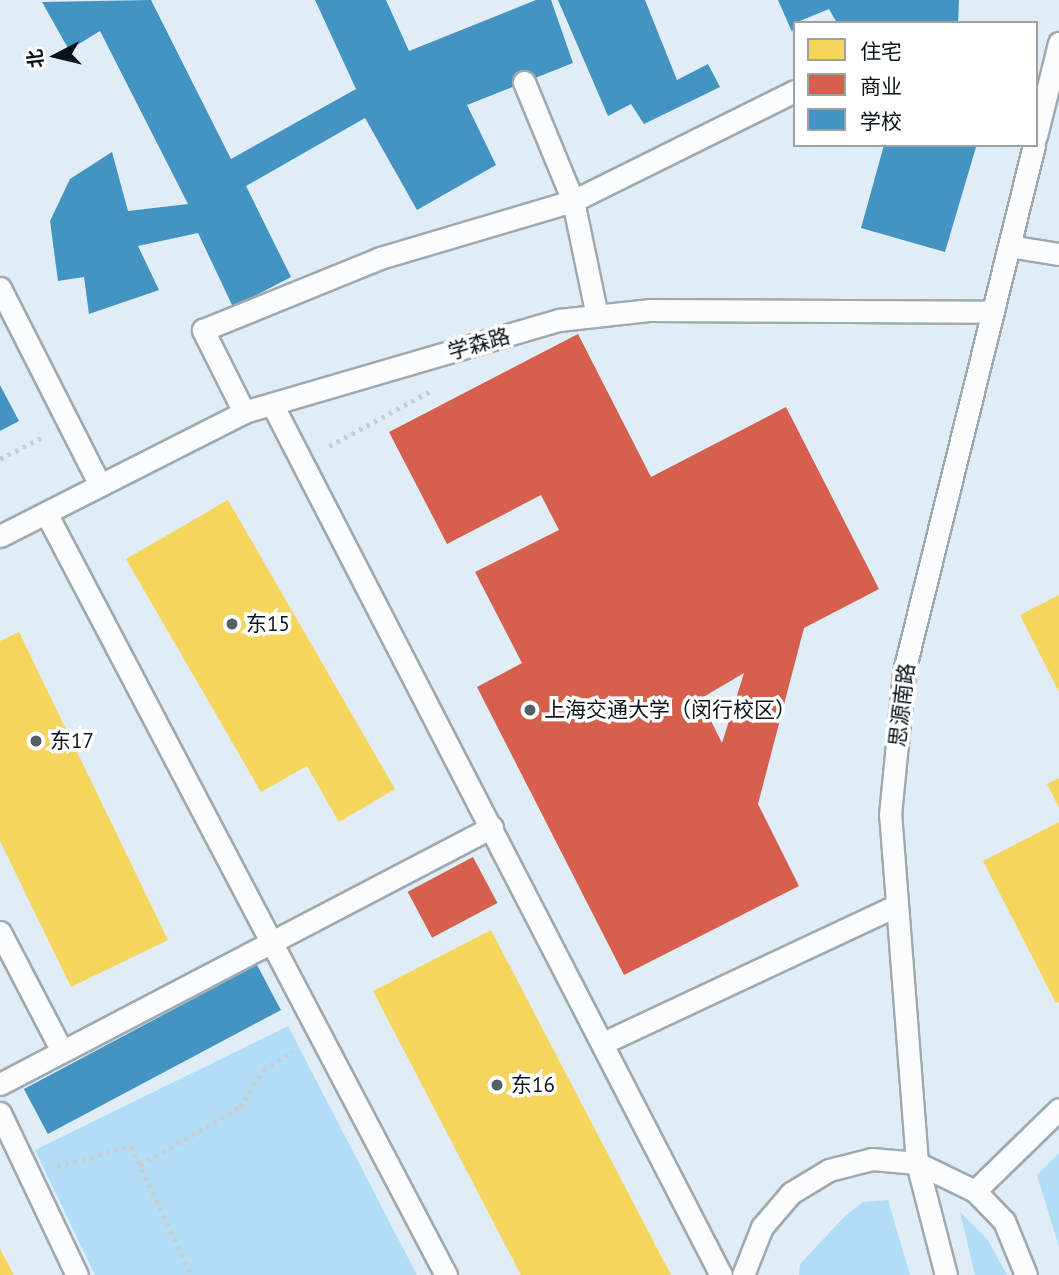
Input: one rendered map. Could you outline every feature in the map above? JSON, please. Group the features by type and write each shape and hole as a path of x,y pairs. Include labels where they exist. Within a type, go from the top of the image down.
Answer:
{"lane":[{"path":"1038,118 1040,101 1059,43"},
{"path":"524,82 573,201 597,316"},
{"path":"244,412 203,330 380,257 573,201 793,91"},
{"name":"思源南路","path":"946,1275 917,1163 890,815 904,671 1034,147"},
{"path":"1009,246 1059,254"},
{"path":"0,288 100,485"},
{"name":"学森路","path":"0,536 244,412 559,320 650,310 993,312"},
{"path":"272,404 721,1275"},
{"path":"46,513 446,1275"},
{"path":"0,1084 269,939 492,827"},
{"path":"603,1044 895,906"},
{"path":"0,932 62,1051"},
{"path":"975,1191 1059,1109"},
{"path":"0,1113 77,1275"},
{"path":"743,1275 762,1227 791,1193 840,1167 872,1160 917,1163 975,1191 1004,1221 1026,1275"}],"path":[{"path":"0,459 69,423"},
{"path":"140,1165 240,1107 263,1070 319,1034"},
{"path":"29,1174 131,1146 192,1275"}],"shaded area":[{"path":"288,1026 417,1275 95,1275 35,1150"},
{"path":"1059,1153 1059,1247 1037,1175"},
{"path":"888,1200 910,1275 799,1275 800,1264 845,1216 863,1202"},
{"path":"960,1212 988,1240 1007,1275 975,1275"}],"building: 住宅":[{"name":"东15","path":"228,500 395,789 339,822 307,766 261,792 126,559"},
{"path":"1059,595 1059,692 1020,615"},
{"name":"东17","path":"19,632 168,940 71,987 0,841 0,641"},
{"path":"1059,778 1059,808 1047,784"},
{"path":"1059,822 1059,1002 1056,1003 983,861"},
{"name":"东16","path":"491,930 671,1275 521,1275 373,991"},
{"path":"0,1249 14,1275 0,1275"}],"building: 商业":[{"path":"578,334 651,477 786,407 879,589 804,628 758,804 799,886 624,975 477,687 522,663 475,572 559,530 541,495 447,544 389,432","holes":["744,673 722,743 700,699"]},
{"path":"473,857 497,903 432,938 408,892"}],"building: 学校":[{"path":"151,0 231,159 356,89 315,0 386,0 409,51 536,0 551,0 573,63 467,105 496,165 417,210 365,118 246,186 291,277 233,307 198,233 138,246 159,290 89,314 84,277 58,281 50,221 70,179 112,152 128,211 188,204 100,31 69,50 42,2"},
{"path":"558,0 645,0 677,80 708,64 720,87 644,124 631,104 608,116"},
{"path":"778,0 959,0 958,21 836,21 829,9 800,21 793,21 792,32"},
{"path":"883,147 976,147 945,252 861,228"},
{"path":"0,385 19,421 0,431"},
{"path":"257,965 281,1010 48,1134 24,1089"}],"place":[{"name":"东15","path":"232,624"},
{"name":"上海交通大学（闵行校区）","path":"530,710"},
{"name":"东17","path":"36,741"},
{"name":"东16","path":"497,1085"}]}
